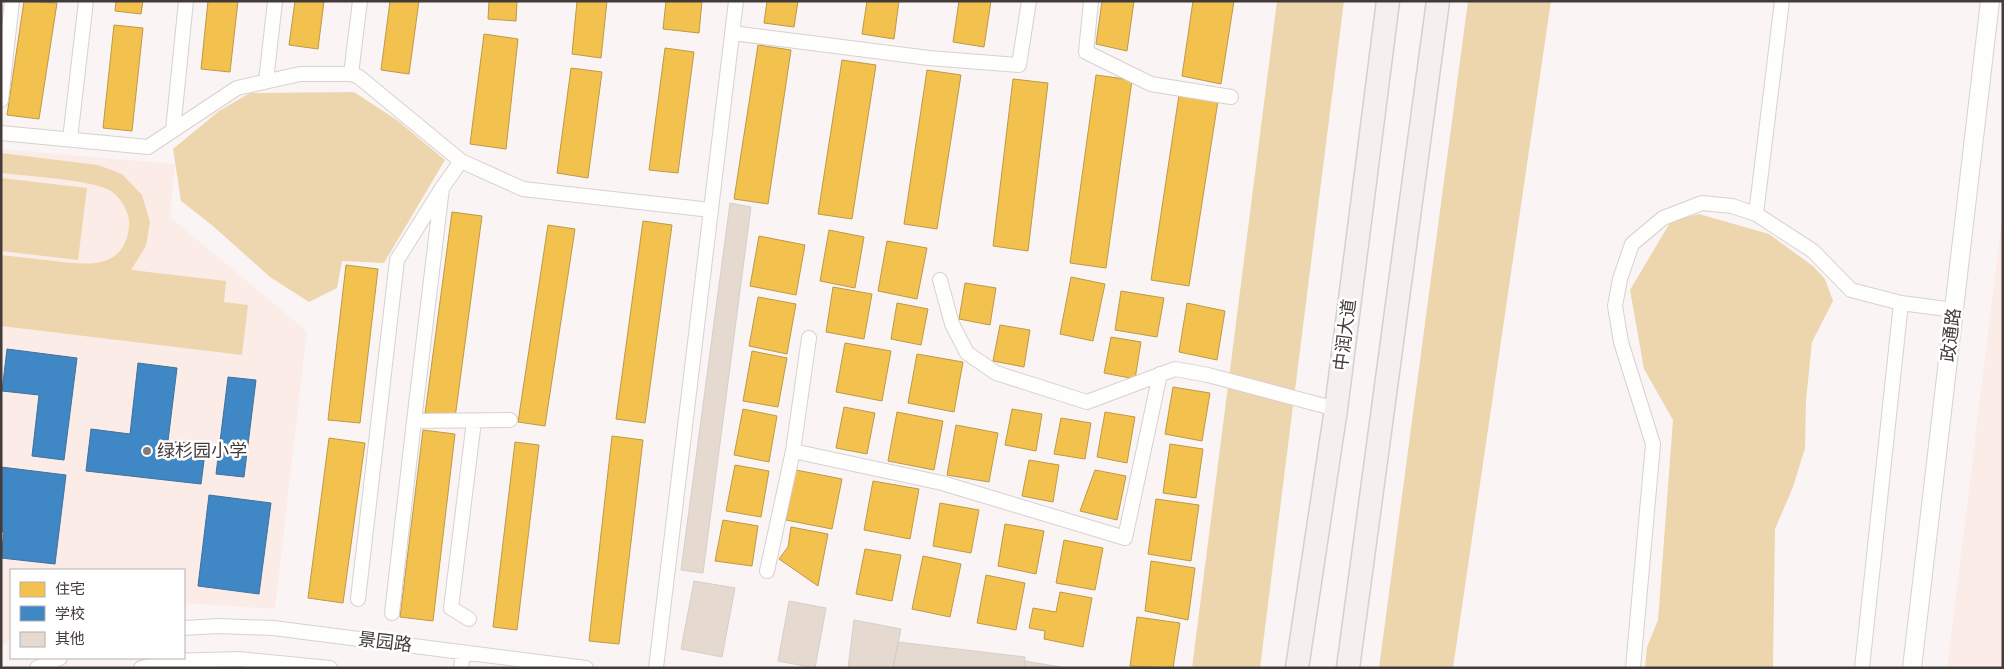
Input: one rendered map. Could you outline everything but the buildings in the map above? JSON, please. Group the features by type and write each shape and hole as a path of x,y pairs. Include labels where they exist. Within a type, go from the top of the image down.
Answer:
{"main road":[{"name":"中润大道","path":"1297,668 1336,409 1388,1"},
{"path":"1348,668 1438,1"}],"street":[{"path":"1,100 12,1"},
{"path":"70,139 86,1"},
{"path":"173,130 186,1"},
{"path":"266,82 275,1"},
{"path":"351,74 360,1"},
{"path":"656,668 736,1"},
{"path":"732,33 929,58 1019,65 1029,1"},
{"path":"1091,1 1086,52 1151,84 1231,97"},
{"path":"1756,214 1782,1"},
{"name":"政通路","path":"1912,668 1990,1"},
{"path":"1,133 148,147 237,88 300,74 351,74 359,77 460,161 523,189 711,210"},
{"path":"358,599 396,260 460,161"},
{"path":"392,613 442,188"},
{"path":"1633,668 1653,444 1620,342 1615,306 1620,279 1632,244 1663,218 1702,203 1732,206 1756,214 1813,251 1851,290 1901,303 1954,310"},
{"path":"940,280 952,324 967,353 996,373 1087,402 1176,369 1208,375 1336,409"},
{"path":"1862,668 1901,303"},
{"path":"767,572 793,451 809,338"},
{"path":"793,451 942,483 1125,538 1160,374"},
{"path":"414,422 510,420"},
{"path":"469,619 452,608 474,421"},
{"name":"景园路","path":"185,628 218,626 273,628 586,668"},
{"path":"461,668 463,652"},
{"path":"37,668 58,659"},
{"path":"141,668 168,661 330,668"}],"shaded area":[{"path":"1277,1 1344,1 1260,668 1192,668"},
{"path":"1468,1 1551,1 1453,668 1379,668"},
{"path":"354,92 397,120 445,160 384,263 342,261 337,288 309,302 270,277 213,226 181,201 173,149 219,111 250,93"},
{"name":"绿杉园小学","path":"1,149 175,164 170,217 307,331 275,609 185,603 185,569 10,569 10,641 1,646"},
{"path":"1,153 98,165 122,174 142,195 150,222 146,246 131,270 226,281 224,302 248,305 242,355 1,326 1,255 79,263 102,262 112,258 120,251 126,241 129,222 124,207 111,191 103,187 75,181 1,173"},
{"path":"1,178 87,188 78,260 1,251"},
{"path":"2003,211 2003,668 1947,668"},
{"path":"1699,214 1769,234 1813,266 1825,279 1833,301 1812,342 1806,400 1805,448 1793,487 1775,529 1773,668 1645,668 1647,647 1658,620 1673,420 1644,369 1630,290 1671,221"}],"place":[{"name":"绿杉园小学","path":"147,451"}]}
